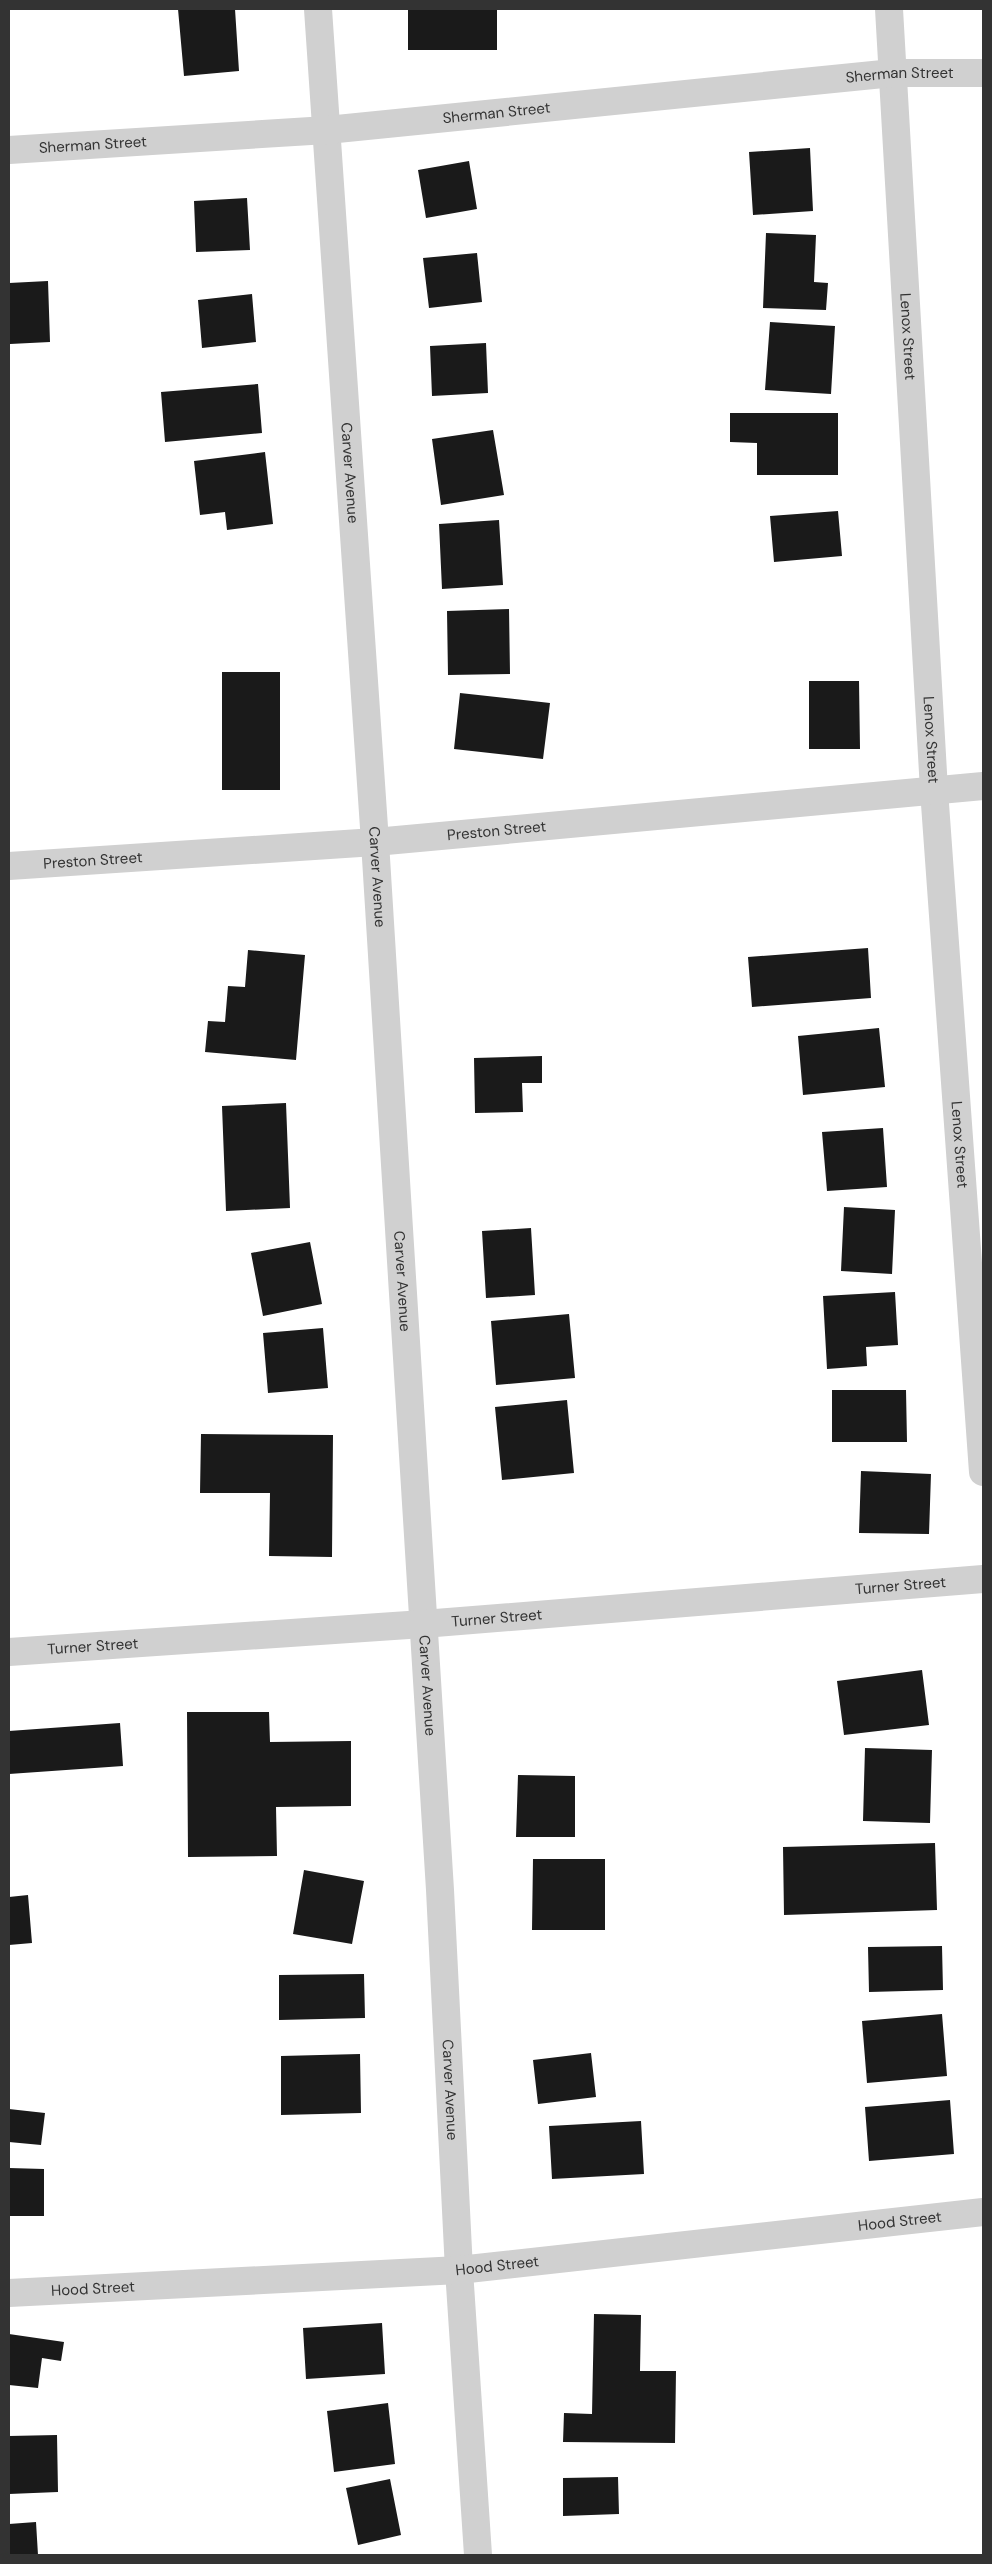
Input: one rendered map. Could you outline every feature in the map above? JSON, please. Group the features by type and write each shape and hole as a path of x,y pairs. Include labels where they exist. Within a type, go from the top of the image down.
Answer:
{"street":[{"name":"Carver Avenue","path":"318,9 375,842 440,1890 459,2270 478,2555"},
{"name":"Lenox Street","path":"889,9 934,790 983,1472"},
{"name":"Sherman Street","path":"9,150 327,130 893,73 983,73"},
{"name":"Preston Street","path":"9,866 375,842 983,786"},
{"name":"Turner Street","path":"9,1652 423,1624 983,1579"},
{"name":"Hood Street","path":"9,2293 459,2270 983,2212"}],"building":[{"path":"178,9 235,9 239,71 184,76"},
{"path":"408,9 497,9 497,50 408,50"},
{"path":"810,148 813,211 753,215 749,152"},
{"path":"469,161 477,209 426,218 418,170"},
{"path":"247,198 250,250 196,252 194,201"},
{"path":"766,233 816,235 814,282 828,283 826,310 763,308"},
{"path":"477,253 482,302 429,308 423,258"},
{"path":"48,281 50,342 10,344 9,283"},
{"path":"252,294 256,342 202,348 198,300"},
{"path":"770,322 835,326 831,394 765,390"},
{"path":"486,343 488,393 432,396 430,346"},
{"path":"258,384 262,433 165,442 161,392"},
{"path":"730,413 838,413 838,475 757,475 757,443 730,442"},
{"path":"493,430 504,495 441,505 432,439"},
{"path":"265,452 273,524 227,530 225,512 200,515 194,461"},
{"path":"838,511 842,556 774,562 770,516"},
{"path":"499,520 503,585 442,589 439,524"},
{"path":"509,609 510,674 448,675 447,611"},
{"path":"222,672 280,672 280,790 222,790"},
{"path":"809,681 859,681 860,749 809,749"},
{"path":"460,693 550,703 543,759 454,749"},
{"path":"868,948 871,998 752,1007 748,957"},
{"path":"248,950 305,955 296,1060 205,1052 208,1021 225,1022 228,986 245,987"},
{"path":"879,1028 885,1087 803,1095 798,1036"},
{"path":"542,1056 542,1083 522,1083 523,1112 475,1113 474,1058"},
{"path":"286,1103 290,1208 226,1211 222,1106"},
{"path":"883,1128 887,1187 827,1191 822,1132"},
{"path":"844,1207 895,1210 892,1274 841,1271"},
{"path":"531,1228 535,1295 486,1298 482,1231"},
{"path":"310,1242 322,1304 263,1316 251,1253"},
{"path":"895,1292 898,1345 866,1347 867,1366 827,1369 823,1296"},
{"path":"569,1314 575,1378 496,1385 491,1321"},
{"path":"323,1328 328,1388 268,1393 263,1333"},
{"path":"832,1390 906,1390 907,1442 832,1442"},
{"path":"567,1400 574,1473 502,1480 495,1407"},
{"path":"201,1434 333,1435 332,1557 269,1556 270,1493 200,1493"},
{"path":"861,1471 931,1474 929,1534 859,1533"},
{"path":"922,1670 929,1725 844,1735 837,1681"},
{"path":"187,1712 269,1712 270,1742 351,1741 351,1806 276,1807 277,1856 188,1857"},
{"path":"120,1723 123,1766 9,1774 9,1731"},
{"path":"865,1748 932,1750 930,1823 863,1821"},
{"path":"518,1775 575,1776 575,1837 516,1837"},
{"path":"935,1843 937,1910 784,1915 783,1847"},
{"path":"533,1859 605,1859 605,1930 532,1930"},
{"path":"304,1870 364,1881 352,1944 293,1934"},
{"path":"28,1895 32,1943 9,1945 9,1897"},
{"path":"942,1946 943,1990 869,1992 868,1947"},
{"path":"364,1974 365,2018 279,2020 279,1975"},
{"path":"942,2014 947,2076 867,2083 862,2021"},
{"path":"591,2053 596,2097 538,2104 533,2060"},
{"path":"360,2054 361,2113 281,2115 281,2056"},
{"path":"950,2100 954,2154 869,2161 865,2107"},
{"path":"9,2109 45,2113 41,2145 9,2142"},
{"path":"641,2121 644,2174 552,2179 549,2126"},
{"path":"9,2168 44,2169 44,2216 9,2216"},
{"path":"594,2314 641,2315 640,2371 676,2371 675,2443 563,2442 564,2413 592,2414"},
{"path":"382,2323 385,2374 306,2379 303,2328"},
{"path":"9,2334 64,2342 61,2361 42,2358 38,2388 9,2385"},
{"path":"388,2403 395,2464 334,2472 327,2411"},
{"path":"57,2435 58,2492 9,2494 9,2436"},
{"path":"618,2477 619,2514 563,2516 563,2478"},
{"path":"390,2479 401,2535 358,2545 346,2488"},
{"path":"36,2522 38,2555 9,2555 9,2524"}]}
